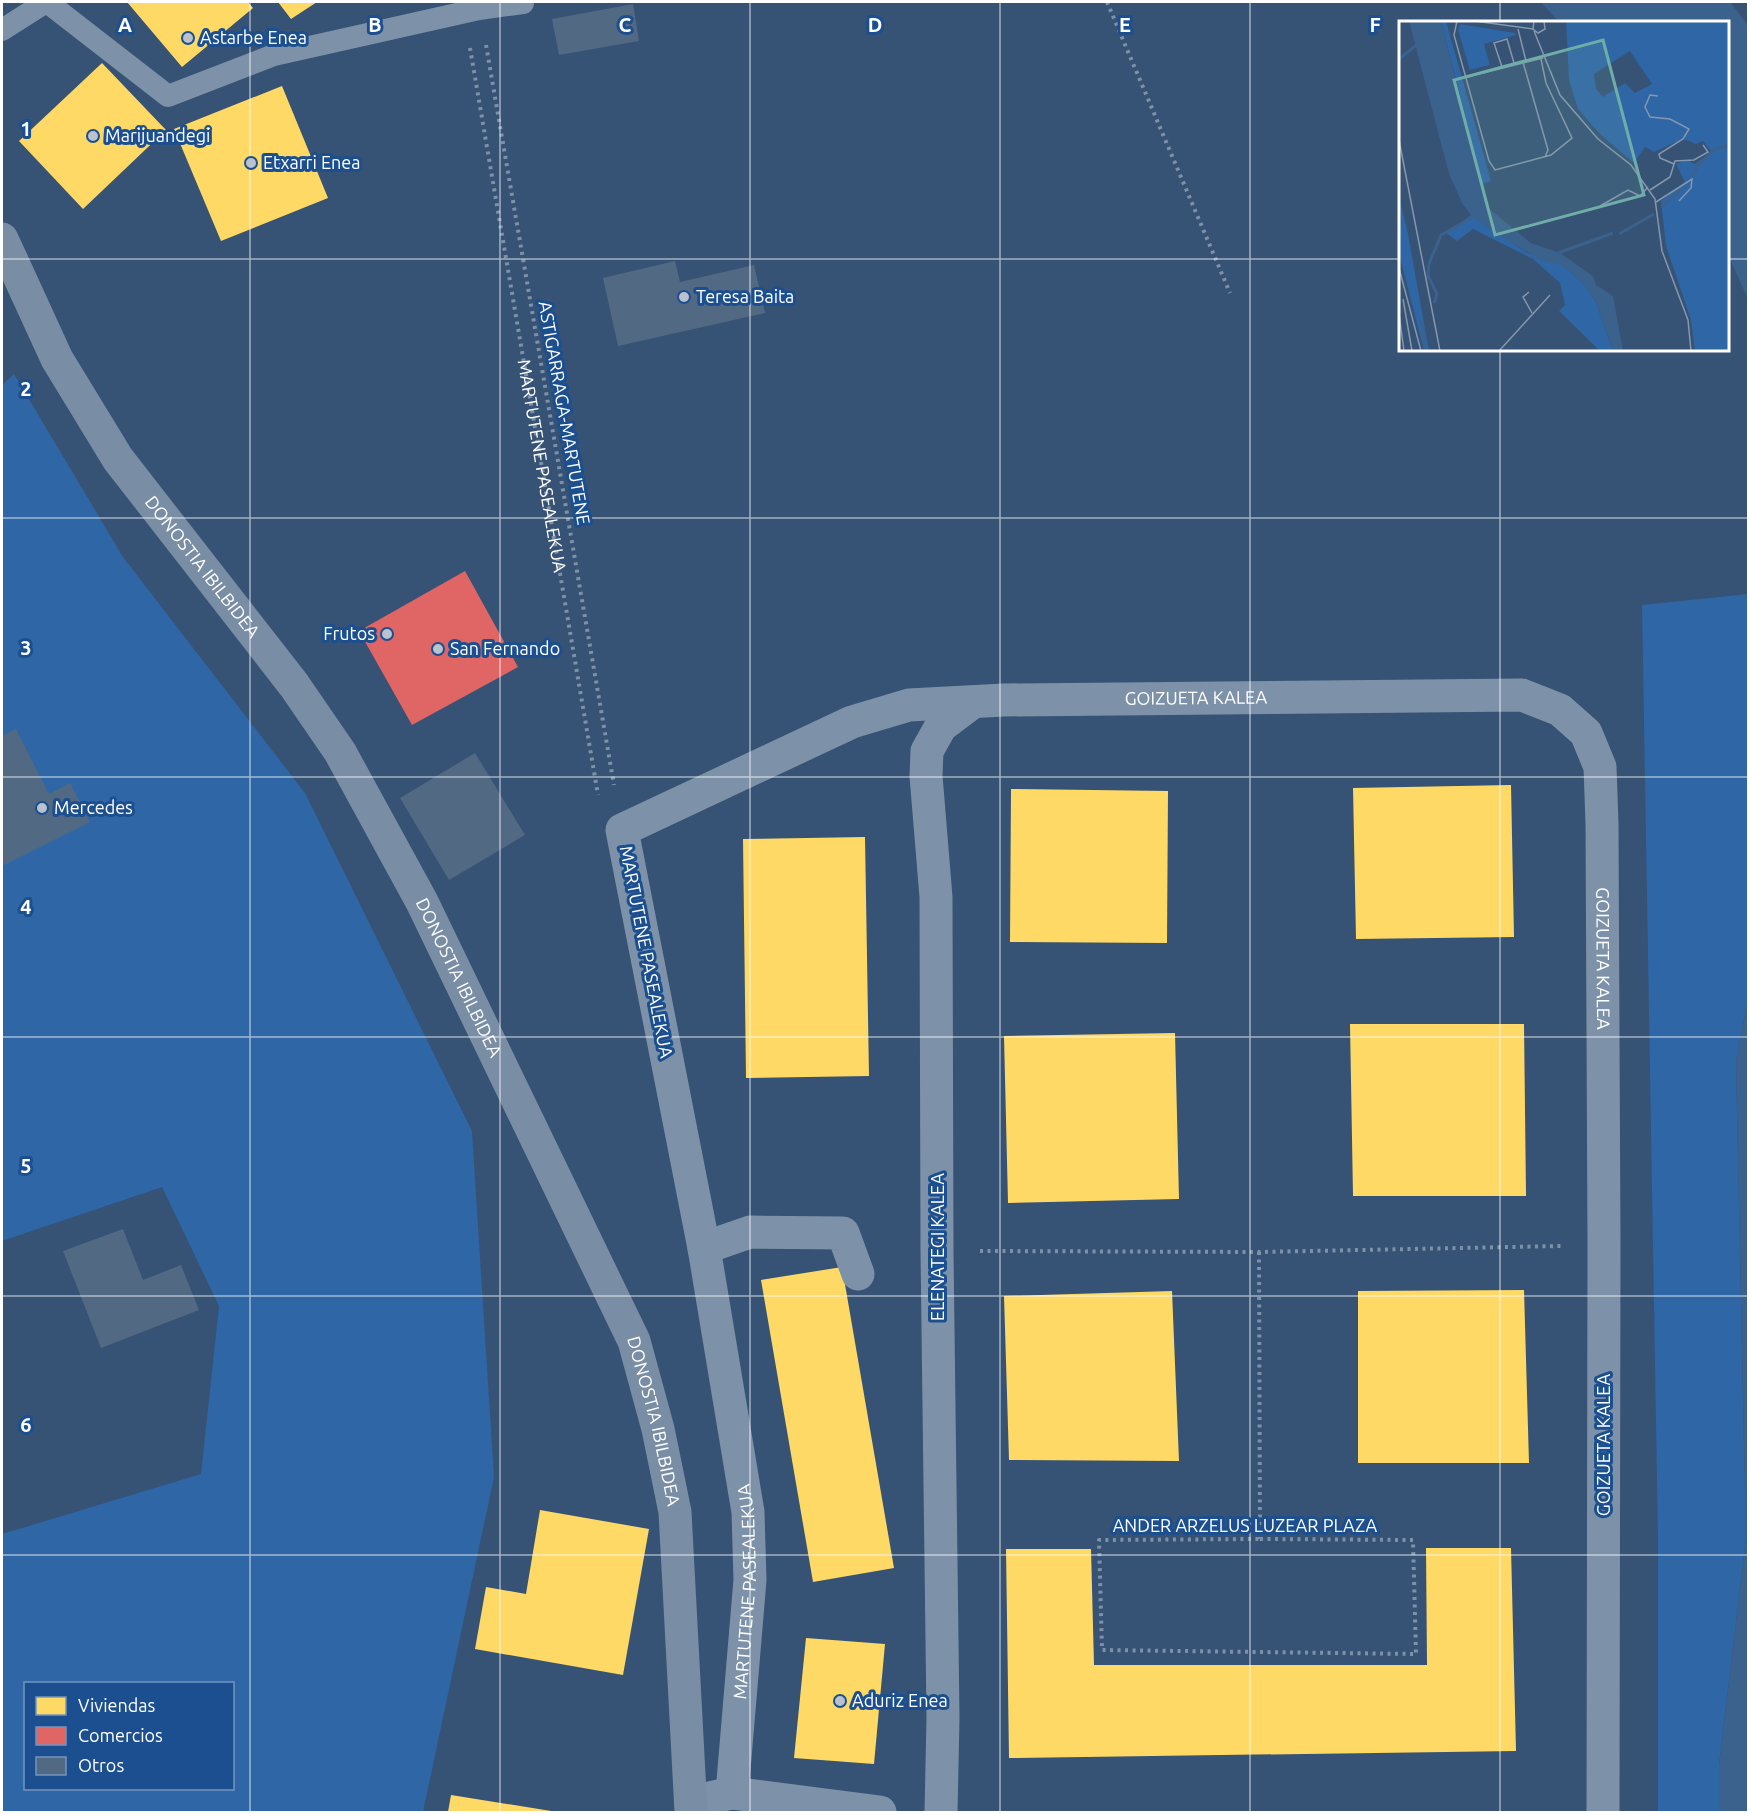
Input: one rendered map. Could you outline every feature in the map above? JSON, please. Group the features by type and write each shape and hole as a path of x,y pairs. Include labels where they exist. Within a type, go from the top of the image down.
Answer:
{"main road":[{"name":"DONOSTIA IBILBIDEA","path":"2,239 57,359 118,459 294,685 340,752 422,902 634,1341 658,1429 675,1512 691,1807"}],"street":[{"name":"GOIZUETA KALEA","path":"622,830 852,722 909,705 1005,700 1522,695 1560,710 1586,733 1600,767 1602,823 1603,1812"},
{"name":"ELENATEGI KALEA","path":"941,1812 944,1718 937,1251 936,897 926,776 927,751 941,726 974,702"},
{"name":"MARTUTENE PASEALEKUA","path":"622,830 704,1248 748,1512 750,1580 732,1793"},
{"path":"704,1248 750,1232 843,1233 858,1274"},
{"path":"691,1807 732,1793 880,1812"}],"lane":[{"path":"2,30 47,2 168,96 274,55 472,10 523,3"}],"path":[{"path":"1107,2 1230,293"},
{"name":"MARTUTENE PASEALEKUA","path":"472,10 602,815 622,830"},
{"name":"ASTIGARRAGA-MARTUTENE","path":"472,10 622,830"},
{"path":"937,1251 1259,1252 1604,1245"},
{"path":"1259,1252 1260,1539"},
{"name":"ANDER ARZELUS LUZEAR PLAZA","path":"1260,1539 1413,1540 1416,1654 1102,1650 1099,1540 1260,1539"}],"shaded area":[{"path":"1541,2 1730,2 1748,25 1748,299 1729,257 1729,21 1558,21"},
{"path":"14,374 123,557 305,793 472,1131 494,1477 423,1812 2,1812 2,1534 201,1474 219,1306 162,1187 2,1241 2,385"},
{"path":"1748,594 1748,1000 1736,1060 1746,1538 1719,1765 1719,1812 1658,1812 1658,1541 1642,605"},
{"path":"1748,1000 1748,1812 1719,1812 1719,1765 1746,1538 1736,1060"}],"building: Viviendas":[{"name":"Astarbe Enea","path":"127,2 248,2 253,8 182,67"},
{"path":"278,2 317,2 291,19"},
{"name":"Marijuandegi","path":"102,63 166,130 83,209 19,141"},
{"name":"Etxarri Enea","path":"282,86 328,198 221,241 174,129"},
{"path":"1511,785 1514,937 1356,939 1353,788"},
{"path":"1011,789 1168,791 1167,943 1010,942"},
{"path":"865,837 869,1076 746,1078 743,839"},
{"path":"1350,1024 1524,1024 1526,1196 1353,1196"},
{"path":"1175,1033 1179,1199 1008,1203 1004,1036"},
{"path":"842,1267 894,1568 813,1582 761,1280"},
{"path":"1524,1290 1529,1463 1358,1463 1358,1291"},
{"path":"1172,1291 1179,1461 1009,1460 1004,1296"},
{"path":"540,1510 649,1529 623,1675 475,1649 486,1587 526,1594"},
{"path":"1426,1548 1511,1548 1516,1751 1009,1758 1006,1549 1091,1549 1094,1665 1427,1665"},
{"name":"Aduriz Enea","path":"806,1638 885,1644 874,1764 794,1758"},
{"path":"451,1795 551,1811 551,1812 448,1812"}],"building: Comercios":[{"name":"San Fernando","path":"465,571 518,667 412,725 359,631"}],"building: Otros":[{"path":"633,4 639,41 559,55 552,19"},
{"name":"Teresa Baita","path":"675,261 680,282 754,265 765,313 618,346 603,278"},
{"name":"Mercedes","path":"16,729 49,794 70,783 90,822 2,866 2,736"},
{"path":"475,753 525,835 449,880 400,798"},
{"path":"123,1229 143,1280 181,1265 199,1310 101,1348 63,1251"}],"place":[{"name":"Astarbe Enea","path":"188,38"},
{"name":"Marijuandegi","path":"93,136"},
{"name":"Etxarri Enea","path":"251,163"},
{"name":"Teresa Baita","path":"684,297"},
{"name":"Frutos","path":"387,634"},
{"name":"San Fernando","path":"438,649"},
{"name":"Mercedes","path":"42,808"},
{"name":"Aduriz Enea","path":"840,1701"}]}
